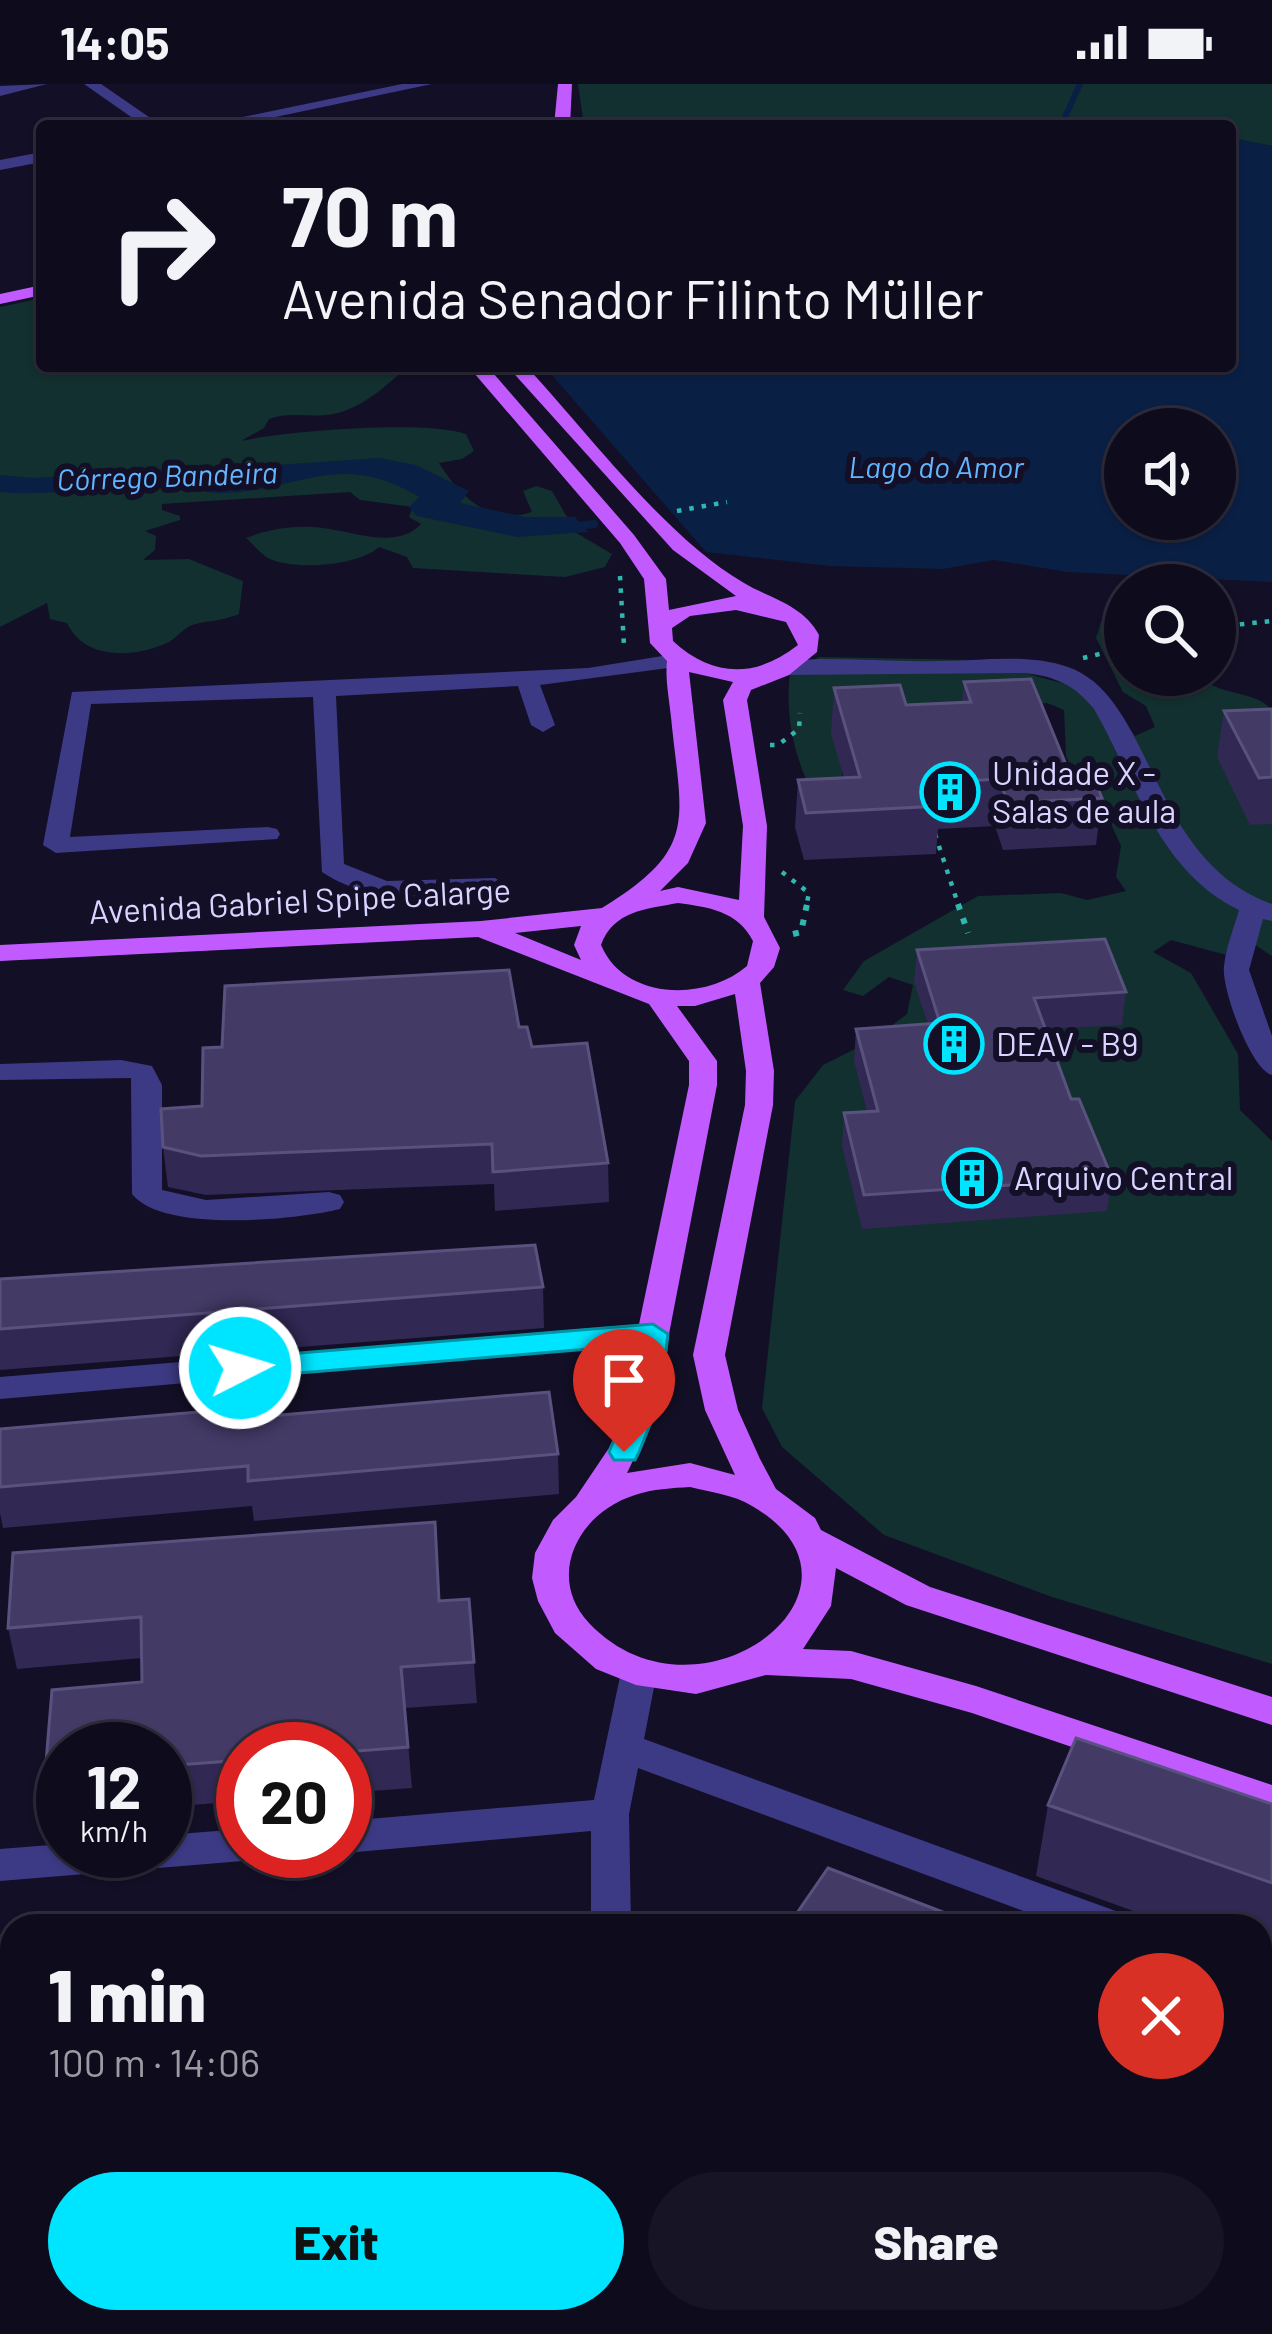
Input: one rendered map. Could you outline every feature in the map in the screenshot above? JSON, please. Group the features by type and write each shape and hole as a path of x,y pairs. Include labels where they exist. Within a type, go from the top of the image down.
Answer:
{"main road":[{"path":"562,120 565,84"},
{"path":"0,299 36,291"},
{"path":"481,372 655,579 658,640 676,662 694,824 689,848 669,872 590,930 584,947 590,964 604,979"},
{"path":"481,929 627,991 658,998 690,999 746,981 762,967 755,826 737,696 742,686 802,656 810,637 806,627 734,587 680,546 521,372"},
{"path":"661,628 671,617 711,604 760,605 782,611"},
{"path":"676,662 717,674 782,668"},
{"path":"613,910 678,895 706,898 759,929"},
{"name":"Avenida Gabriel Spipe Calarge","path":"0,952 481,929 613,910"},
{"path":"746,981 760,1071 759,1105 709,1355 714,1395 727,1433 761,1493"},
{"path":"658,998 703,1061 703,1085 653,1334 646,1400 624,1452 588,1505 562,1531 550,1563 551,1597 568,1628 599,1655 639,1672 703,1677 764,1661 851,1665 976,1700 1272,1800"},
{"path":"588,1505 618,1488 653,1478 690,1475 728,1480 761,1493 792,1514 813,1540 918,1596 1272,1711"},
{"path":"764,1661 796,1637 816,1606 822,1573 813,1540"}],"street":[{"path":"0,92 40,84"},
{"path":"91,84 145,120"},
{"path":"239,120 425,84"},
{"path":"0,165 36,158"},
{"path":"810,637 875,665"},
{"path":"268,834 56,845 80,697 526,679 676,662"},
{"path":"782,668 1005,667 1074,678 1105,704 1166,829 1187,859 1220,889 1263,911 1236,970 1244,1004 1272,1066"},
{"path":"526,679 543,725"},
{"path":"324,690 331,867 349,883 380,889 495,886"},
{"path":"0,1072 121,1068 142,1072 148,1085 147,1194 158,1204 184,1209 329,1202"},
{"path":"1,1389 653,1334"},
{"path":"611,1914 610,1814 639,1672"},
{"path":"623,1747 1077,1914"},
{"path":"372,1835 610,1814"},
{"path":"0,1865 216,1847"}],"path":[{"path":"670,512 727,502"},
{"path":"626,670 620,577 624,559 641,559"},
{"path":"1236,625 1272,621"},
{"path":"742,746 778,745 799,729 800,713"},
{"path":"934,830 968,933"},
{"path":"759,929 801,932 809,893 778,871"}],"green space":[{"path":"578,84 1272,84 1272,146 1236,139 1236,120 583,120"},
{"path":"36,299 36,372 401,372 350,409 269,419 264,428 241,441 388,427 466,434 474,451 462,459 439,463 466,497 489,511 517,515 532,512 523,491 536,486 552,491 567,517 563,525 612,554 605,567 565,577 413,568 407,557 379,547 342,562 293,564 268,558 246,538 303,527 397,537 421,524 409,517 413,507 360,500 350,492 162,504 162,510 180,520 145,531 156,536 155,550 143,560 189,559 243,581 239,614 192,625 169,642 127,653 86,644 67,623 50,619 47,603 0,627 0,307"},
{"path":"1104,622 1104,654 1096,638"},
{"path":"819,657 978,660 1104,695 1135,736 1155,727 1146,706 1130,696 1236,693 1272,710 1272,956 1251,942 1230,956 1171,940 1153,952 1191,973 1238,1054 1240,1110 1272,1141 1272,1664 1052,1597 884,1535 782,1447 762,1408 795,1101 823,1065 871,1041 907,1014 913,985 889,977 863,996 843,990 864,961 978,896 1061,893 1087,900 1126,891 1116,877 1121,846 1107,815 1089,805 1066,756 1064,710 1047,703 954,712 943,702 838,735 844,789 813,795 792,736 790,673"}],"water":[{"name":"Lago do Amor","path":"1236,139 1272,146 1272,582 1236,580 1236,564 1104,564 1104,574 994,560 943,569 830,566 706,552 549,372 1236,372"},
{"name":"Córrego Bandeira","path":"379,458 416,465 469,491 460,503 525,517 575,517 588,532 517,537 417,516 409,507 419,497 391,483 342,474 222,493 146,486 0,492 0,475 34,478 171,469 222,476 276,465"}],"building":[{"path":"1031,679 1067,767 1089,766 1102,798 1008,803 999,779 932,783 940,806 806,813 798,780 860,777 834,688 900,685 906,705 971,702 964,682"},
{"path":"1272,709 1272,777 1259,778 1224,711"},
{"path":"1105,939 1126,992 1034,998 1071,1099 1079,1099 1112,1178 864,1195 844,1113 878,1111 856,1029 940,1023 917,950"},
{"path":"509,970 519,1027 527,1027 532,1047 587,1043 608,1163 493,1172 492,1144 201,1156 163,1147 161,1109 202,1106 203,1048 222,1047 225,986"},
{"path":"535,1245 543,1287 0,1329 0,1279"},
{"path":"549,1392 558,1454 248,1481 248,1466 0,1487 0,1429 257,1407 257,1417"},
{"path":"435,1522 439,1601 469,1599 474,1662 401,1667 408,1747 372,1750 372,1722 216,1722 216,1762 192,1764 192,1722 49,1722 52,1690 142,1682 141,1617 8,1628 13,1553"},
{"path":"1076,1738 1272,1804 1272,1883 1048,1805"},
{"path":"828,1868 948,1914 796,1914"}],"waterway":[{"path":"1064,120 1080,84"},
{"name":"Córrego Bandeira","path":"567,527 594,524"}],"place":[{"name":"Unidade X - Salas de aula","path":"950,792"},
{"name":"DEAV - B9","path":"954,1044"},
{"name":"Arquivo Central","path":"972,1178"}],"route":[{"path":"240,1368 653,1334 646,1400 624,1452"}]}
